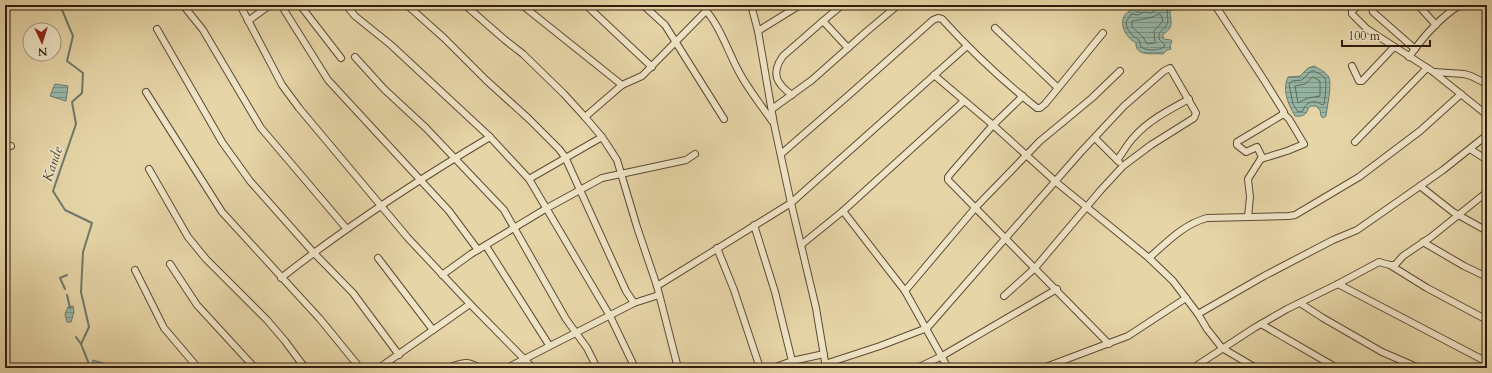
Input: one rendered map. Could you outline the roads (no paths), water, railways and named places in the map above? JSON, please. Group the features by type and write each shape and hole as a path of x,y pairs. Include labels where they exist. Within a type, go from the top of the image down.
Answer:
{"street":[{"path":"183,5 204,30 261,128 346,228"},
{"path":"240,5 282,85 300,108 408,238 533,368"},
{"path":"248,21 270,5"},
{"path":"281,5 328,80 449,210 478,250"},
{"path":"300,5 341,58"},
{"path":"346,5 355,16 402,55 490,137 529,179 610,316 634,368"},
{"path":"407,5 444,38 486,80 539,129 565,157 626,290 634,304"},
{"path":"465,5 522,54 586,117 602,137 617,160 657,286 678,368"},
{"path":"522,5 622,85"},
{"path":"586,5 652,67"},
{"path":"643,5 665,26 724,119"},
{"path":"701,5 707,10 725,42 739,73 774,124"},
{"path":"751,5 758,31 774,124 816,308 826,366 927,328 1124,106 1169,68 1172,70 1196,113 1194,118 1150,145 1123,166 1035,268 1004,296"},
{"path":"758,31 800,5"},
{"path":"792,95 780,86 777,79 778,62 782,56 842,5"},
{"path":"772,109 812,80 898,5"},
{"path":"1215,5 1304,144 1261,159 1248,180 1250,197 1248,217"},
{"path":"1359,5 1352,11 1352,14 1367,29 1430,70 1487,115"},
{"path":"1379,5 1371,6 1374,12 1415,49"},
{"path":"1418,5 1436,24"},
{"path":"1409,57 1436,24 1460,5"},
{"path":"586,117 622,85 642,76 707,10"},
{"path":"781,154 933,20 938,18 942,19 967,46 1037,108 1040,108 1058,88 1103,33"},
{"path":"823,21 848,48"},
{"path":"995,28 1058,88"},
{"path":"157,29 222,142 250,181 313,252 353,293 399,355"},
{"path":"657,286 791,203 967,46"},
{"path":"1352,66 1359,81 1362,81 1394,47"},
{"path":"355,57 384,89 426,128 504,210 575,332 587,348 597,368"},
{"path":"1430,70 1446,74 1464,74 1487,84"},
{"path":"1355,142 1430,70"},
{"path":"905,291 976,207 1040,141 1092,98 1120,71"},
{"path":"934,75 993,125 1056,182 1150,258 1173,281 1222,348 1256,368"},
{"path":"146,92 222,212 320,319 360,368"},
{"path":"1150,258 1177,234 1198,220 1207,218 1289,216 1302,211 1359,177 1420,131 1461,94"},
{"path":"1023,96 993,125 948,177 950,183 976,207 1109,344"},
{"path":"1117,160 1134,137 1144,127 1161,114 1189,99"},
{"path":"801,245 843,211 964,101"},
{"path":"1261,159 1258,148 1246,152 1237,145 1236,142 1283,113"},
{"path":"1198,314 1264,276 1333,240 1357,230 1457,160 1487,135"},
{"path":"281,278 346,228 454,158 490,137"},
{"path":"529,179 602,137"},
{"path":"1095,138 1123,166"},
{"path":"1470,149 1487,160"},
{"path":"442,275 478,250 547,208 602,178 686,160 695,154"},
{"path":"149,169 188,237 206,259 267,320 305,368"},
{"path":"1420,186 1458,215 1487,231"},
{"path":"1390,265 1395,265 1403,256 1487,192"},
{"path":"843,211 905,291 948,368"},
{"path":"754,225 775,292 792,361"},
{"path":"1423,242 1464,266 1487,277"},
{"path":"486,246 549,345"},
{"path":"717,248 734,290 760,368"},
{"path":"378,258 433,330"},
{"path":"1193,368 1203,365 1222,348 1261,324 1379,262 1390,265 1433,291 1487,320"},
{"path":"170,264 197,305 255,368"},
{"path":"134,270 164,328 198,368"},
{"path":"1338,284 1487,362"},
{"path":"917,368 942,356 1056,289"},
{"path":"506,368 575,332 634,304 659,295"},
{"path":"1042,368 1128,336 1186,298"},
{"path":"1300,303 1382,352 1419,368"},
{"path":"379,368 470,304"},
{"path":"1261,324 1337,368"},
{"path":"773,368 792,361 824,354"},
{"path":"448,368 461,362 467,362 480,368"}],"water":[{"path":"1157,5 1184,5 1175,7 1170,12 1170,27 1163,34 1164,39 1171,40 1171,49 1167,50 1163,54 1150,54 1139,50 1136,43 1131,40 1125,31 1123,21 1127,12 1133,9 1138,12 1145,6 1150,9"},
{"path":"1314,66 1325,72 1330,82 1326,116 1323,118 1320,110 1316,106 1311,106 1304,115 1295,116 1287,97 1286,82 1288,77 1300,76 1308,68"},
{"path":"55,84 68,86 66,101 50,96"},
{"path":"73,306 74,312 71,322 67,322 65,314 68,307"},
{"path":"93,360 111,365 110,368 91,368"}],"waterway":[{"name":"Kande","path":"60,5 73,36 67,61 83,73 82,93 72,102 76,124 53,191 65,210 92,223 83,252 81,292 89,327 81,344 89,364 86,368"},
{"path":"60,278 67,275 60,278 65,289"},
{"path":"67,295 70,308"},
{"name":"Kande","path":"76,337 81,344"}]}
